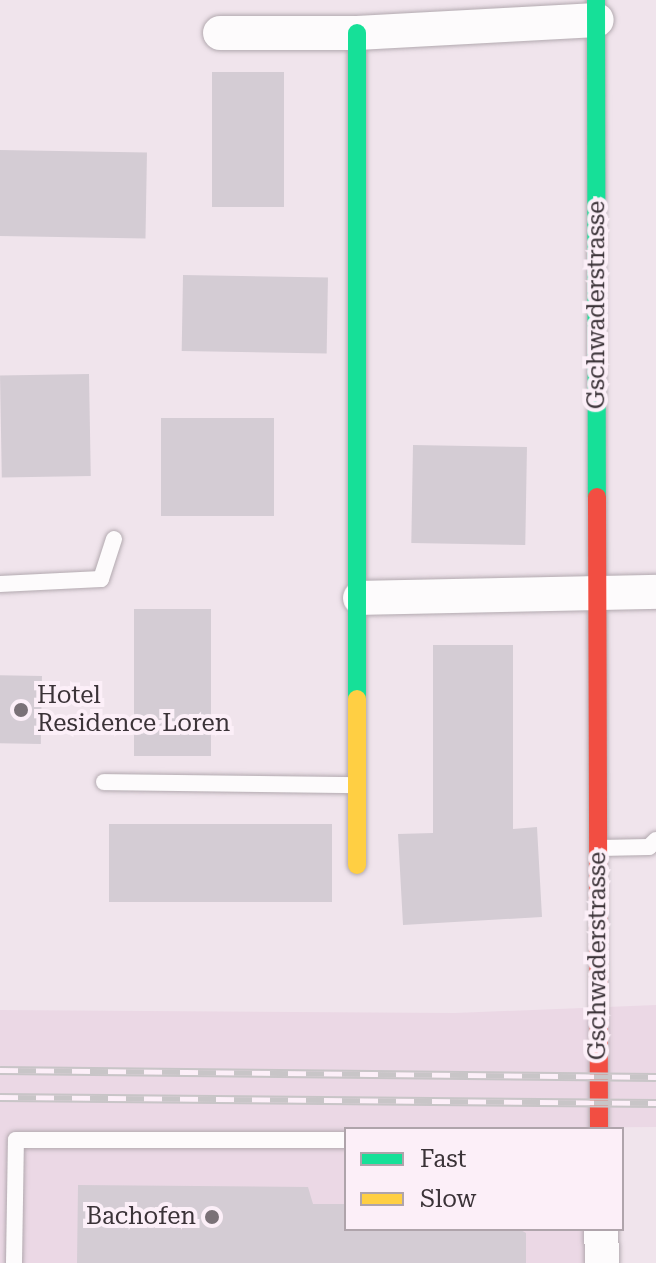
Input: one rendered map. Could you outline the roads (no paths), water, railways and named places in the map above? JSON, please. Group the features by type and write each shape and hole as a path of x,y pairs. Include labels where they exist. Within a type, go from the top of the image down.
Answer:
{"street":[{"name":"Gschwaderstrasse","path":"220,33 357,33 597,10 599,1127"},
{"path":"357,33 360,598 357,865"},
{"path":"360,598 656,592"},
{"path":"601,1231 602,1263"}],"lane":[{"path":"0,584 101,579 114,539"},
{"path":"104,782 356,785"},
{"path":"598,848 649,847 656,840"},
{"path":"14,1263 16,1140 344,1140"}],"railway":[{"path":"0,1070 656,1077"},
{"path":"0,1097 656,1103"}],"place":[{"name":"Hotel Residence Loren","path":"21,710"},
{"name":"Bachofen","path":"212,1217"}]}
